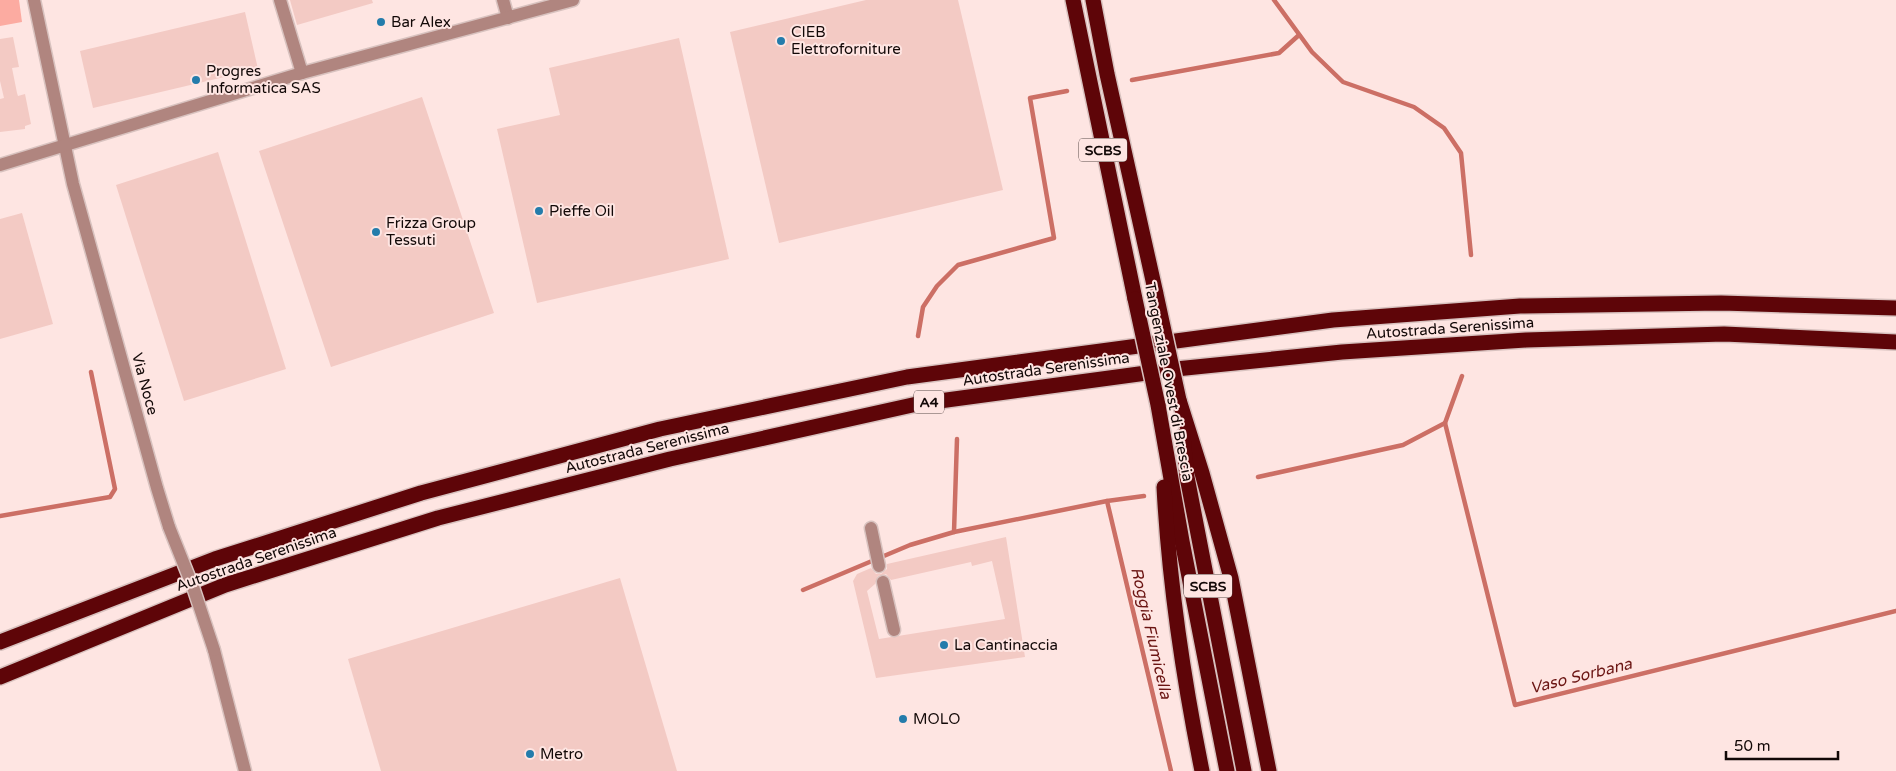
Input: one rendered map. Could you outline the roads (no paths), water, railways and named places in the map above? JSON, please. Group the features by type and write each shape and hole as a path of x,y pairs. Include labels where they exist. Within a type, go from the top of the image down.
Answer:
{"highway":[{"name":"Tangenziale Ovest di Brescia","path":"1073,0 1158,405 1227,771"},
{"name":"Tangenziale Ovest di Brescia","path":"1093,0 1107,74 1179,400 1187,477 1244,771"},
{"name":"Autostrada Serenissima","path":"0,642 215,559 421,493 660,428 907,377 1333,320 1500,308 1721,303 1896,308"},
{"name":"Autostrada Serenissima","path":"0,677 225,585 438,518 670,459 917,404 1176,369 1342,352 1526,340 1724,334 1896,342"},
{"path":"1179,400 1202,473 1231,578 1269,771"},
{"path":"1161,423 1167,541 1189,704 1202,771"},
{"path":"1262,733 1276,771"}],"street":[{"name":"Via Noce","path":"34,0 73,184 156,488 194,587 214,650 245,771"},
{"path":"280,0 302,73"},
{"path":"504,0 508,18"},
{"path":"0,165 65,147 302,73 573,0"},
{"path":"871,528 879,566"},
{"path":"883,582 894,630"}],"waterway":[{"name":"Vaso Sorbana","path":"1274,0 1312,52 1343,82 1414,107 1444,128 1461,153 1471,255"},
{"name":"Roggia Fiumicella","path":"1132,80 1279,53 1299,35"},
{"name":"Roggia Fiumicella","path":"918,336 923,307 937,286 958,265 1054,238 1030,98 1067,91"},
{"path":"0,516 110,497 115,489 91,372"},
{"name":"Vaso Sorbana","path":"1462,376 1445,423 1515,705 1896,611"},
{"name":"Roggia Fiumicella","path":"1258,477 1403,445 1445,423"},
{"name":"Roggia Fiumicella","path":"803,590 910,545 954,532 957,439"},
{"name":"Roggia Fiumicella","path":"1144,496 1107,501 1171,771"},
{"name":"Roggia Fiumicella","path":"954,532 1107,501"}],"place":[{"name":"Bar Alex","path":"381,22"},
{"name":"CIEB Elettroforniture","path":"781,41"},
{"name":"Progres Informatica SAS","path":"196,80"},
{"name":"Pieffe Oil","path":"539,211"},
{"name":"Frizza Group Tessuti","path":"376,232"},
{"name":"La Cantinaccia","path":"944,645"},
{"name":"MOLO","path":"903,719"},
{"name":"Metro","path":"530,754"}]}
